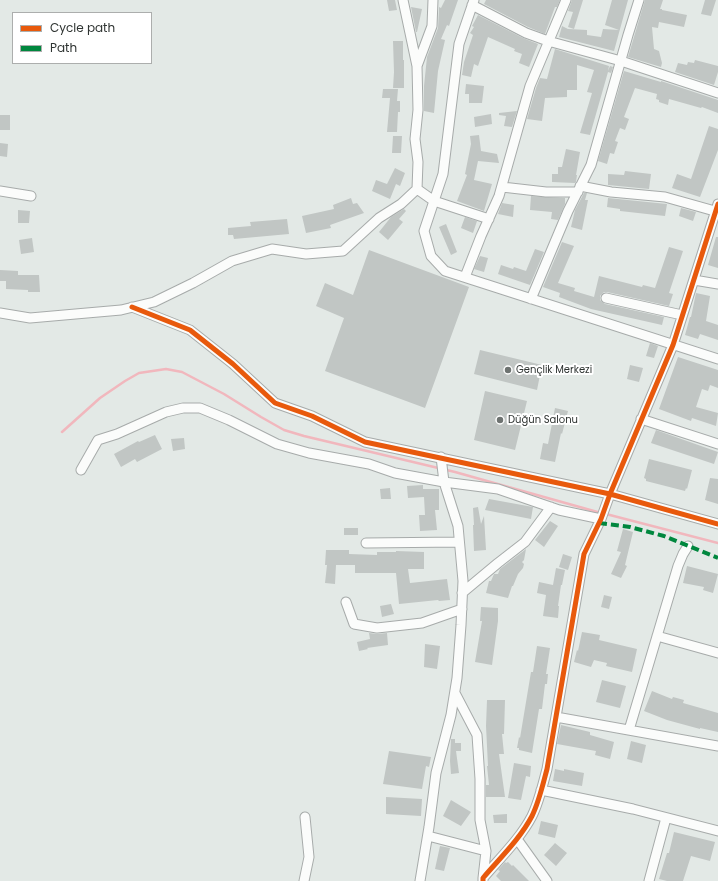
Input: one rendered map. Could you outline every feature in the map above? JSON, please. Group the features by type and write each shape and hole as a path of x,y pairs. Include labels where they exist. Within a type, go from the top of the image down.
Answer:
{"street":[{"path":"0,313 30,318 121,310 154,302 193,283 232,261 272,249 306,254 343,251 379,218 401,204 417,188 418,162 415,139 418,110 417,66 403,0"},
{"path":"417,66 432,26 433,0"},
{"path":"465,277 502,187 530,86 566,0"},
{"path":"531,299 568,211 591,165 639,0"},
{"path":"718,93 621,61 548,41 526,33 473,2 459,44 443,174 424,231 431,256 445,270 718,359"},
{"path":"483,879 517,839 532,816 547,769 584,554 601,519 673,344 717,209 664,197 579,189 546,192 502,187"},
{"path":"417,188 434,202 488,219"},
{"path":"0,191 31,196"},
{"path":"694,280 718,284"},
{"path":"606,298 682,316"},
{"path":"132,307 190,330 233,364 275,403 312,416 365,442 442,461 609,497 718,524"},
{"path":"81,470 98,440 117,434 166,412 184,408 200,408 229,420 276,444 308,454 369,464 395,473 498,489 551,507 601,519"},
{"path":"641,419 718,444"},
{"path":"420,881 428,836 436,773 452,715 462,609 458,526 444,480 442,461"},
{"path":"462,593 524,542 551,507"},
{"path":"366,543 459,542"},
{"path":"629,730 678,566 688,546"},
{"path":"346,602 354,624 377,628 422,623 462,609"},
{"path":"657,636 718,653"},
{"path":"455,693 477,735 480,779 480,820 486,851 483,879"},
{"path":"556,717 718,746"},
{"path":"541,790 633,809 718,831"},
{"path":"304,817 309,857 304,881"},
{"path":"649,881 666,818"},
{"path":"428,836 486,851"},
{"path":"517,839 547,881"}],"building":[{"path":"387,0 395,0 397,10 389,11"},
{"path":"445,0 458,0 449,26 447,25 441,39 445,40 438,71 434,113 424,111 424,86 427,57 438,28 439,7 441,8"},
{"path":"486,0 560,0 557,7 555,7 545,34 528,27 484,4"},
{"path":"572,0 583,0 574,29 568,27 573,12 568,11"},
{"path":"612,0 628,0 614,51 559,37 562,26 568,29 587,30 587,35 601,37 603,29 619,30 605,25"},
{"path":"645,0 663,0 660,9 687,15 684,27 659,22 658,28 652,27 654,49 659,51 662,63 661,67 628,57"},
{"path":"705,0 716,0 711,16 701,14"},
{"path":"411,7 422,9 417,32 416,32"},
{"path":"478,15 538,44 529,67 519,63 522,54 514,51 515,49 488,37 478,66 474,64 471,77 462,75 464,62 473,35 470,33 474,27 472,26"},
{"path":"393,41 403,41 404,88 393,88"},
{"path":"555,49 609,66 608,71 610,66 613,67 611,73 608,72 590,135 580,133 592,93 587,92 594,70 577,65 577,90 567,90 567,97 545,98 542,121 527,119 540,78 547,79"},
{"path":"695,60 718,66 718,72 714,85 675,72 678,63 687,65 688,62 694,63"},
{"path":"624,71 661,81 718,100 718,113 702,107 701,108 669,99 668,105 659,102 659,100 656,99 657,94 635,88 624,117 629,119 625,130 620,128 615,141 618,142 614,154 610,153 607,164 598,161"},
{"path":"466,84 484,86 482,103 469,103 469,94 465,94"},
{"path":"383,89 398,89 397,101 400,101 400,112 398,112 397,132 387,132 390,98 382,98"},
{"path":"517,111 512,127 504,126 506,116 499,115 499,113"},
{"path":"491,114 492,124 475,127 474,117"},
{"path":"0,115 10,115 10,130 0,130"},
{"path":"709,126 718,129 718,150 700,197 672,188 677,174 691,179"},
{"path":"479,135 481,151 497,154 499,163 478,161 474,180 492,184 484,211 457,201 467,175 465,174 471,144 470,136"},
{"path":"393,136 402,136 401,153 392,153"},
{"path":"0,143 8,144 7,157 0,156"},
{"path":"566,149 580,152 576,182 552,182 552,174 558,174 558,167 562,167"},
{"path":"395,168 405,173 400,186 396,184 390,199 372,191 376,180 387,184"},
{"path":"625,171 651,174 649,189 608,185 608,174 624,175"},
{"path":"584,193 587,193 585,200 588,200 582,230 571,227 575,210"},
{"path":"531,196 565,198 565,204 558,220 551,219 552,212 530,210"},
{"path":"351,198 353,204 357,203 364,213 330,225 331,228 306,233 302,216 334,209 333,205"},
{"path":"608,198 667,204 665,216 620,211 620,209 607,207"},
{"path":"502,203 514,205 513,217 498,214"},
{"path":"681,208 696,212 693,221 679,216"},
{"path":"404,209 406,211 399,219 403,222 388,240 379,232 391,217"},
{"path":"18,210 30,211 29,223 18,223"},
{"path":"465,217 477,221 473,233 461,228"},
{"path":"287,219 289,234 234,239 233,235 228,235 228,228 251,226 250,222"},
{"path":"446,224 457,252 451,255 439,227"},
{"path":"716,237 718,237 718,268 708,265"},
{"path":"32,238 34,252 21,254 19,240"},
{"path":"562,242 574,246 558,283 575,288 574,291 594,297 599,276 642,287 643,285 655,288 669,247 683,251 669,293 673,294 669,306 607,292 604,292 600,296 600,300 605,304 664,317 662,325 591,309 559,297 560,293 543,287"},
{"path":"535,249 544,252 530,285 498,274 501,265 526,271"},
{"path":"369,250 469,287 425,408 325,371 344,318 316,306 325,283 353,295"},
{"path":"480,256 488,258 484,272 474,269"},
{"path":"0,270 18,271 18,275 39,275 40,292 6,289 6,281 0,281"},
{"path":"696,293 710,296 706,321 718,325 718,340 700,334 698,339 685,335 691,317"},
{"path":"650,343 658,346 654,358 646,356"},
{"name":"Gençlik Merkezi","path":"480,350 542,365 537,390 474,374"},
{"path":"678,357 718,370 718,388 710,385 708,391 702,389 696,407 718,413 716,426 692,418 691,421 659,409"},
{"path":"630,365 643,368 639,382 627,379"},
{"name":"Düğün Salonu","path":"485,391 527,401 515,450 474,440"},
{"path":"555,408 568,411 562,434 561,433 555,462 540,459 543,443 548,444"},
{"path":"656,430 718,452 714,464 651,443"},
{"path":"155,435 162,449 137,462 135,459 121,467 114,454 138,441 139,442"},
{"path":"184,438 185,449 173,451 171,439"},
{"path":"649,459 692,470 687,489 686,488 685,491 646,481 644,478"},
{"path":"710,478 718,479 718,504 705,500"},
{"path":"423,485 423,489 439,489 439,510 435,510 437,530 420,531 419,515 425,515 424,497 408,498 407,486"},
{"path":"390,488 391,499 381,499 380,489"},
{"path":"489,499 533,507 531,519 485,510"},
{"path":"478,507 481,524 484,516 486,550 474,551 473,508"},
{"path":"550,521 558,526 544,547 535,540"},
{"path":"344,528 358,528 358,535 344,535"},
{"path":"623,529 633,532 625,565 627,566 621,578 611,574 621,552 617,551"},
{"path":"526,549 524,560 522,562 524,564 523,568 512,586 508,598 486,593 489,581 491,581 494,574 498,574 500,569"},
{"path":"326,550 349,550 349,554 377,555 377,552 424,552 424,569 408,569 410,583 447,579 450,600 399,604 396,573 355,573 355,565 336,565 335,584 325,583 327,565 325,565"},
{"path":"563,554 572,557 568,570 559,567"},
{"path":"687,566 718,574 713,593 703,590 704,587 683,583"},
{"path":"556,568 565,570 561,585 558,618 543,616 546,595 537,593 539,582 553,585"},
{"path":"604,595 612,597 609,609 601,607"},
{"path":"391,604 394,614 382,617 380,606"},
{"path":"481,607 498,608 498,621 492,665 475,662 482,621 480,621"},
{"path":"582,632 600,635 599,640 637,649 632,672 606,666 607,663 594,660 591,667 574,662"},
{"path":"369,633 387,633 388,645 367,648 368,649 359,651 357,642 370,639"},
{"path":"425,644 440,646 437,669 424,667"},
{"path":"537,646 550,648 546,674 548,674 547,684 545,684 542,709 539,709 532,753 519,750 519,748 517,748"},
{"path":"602,680 626,686 620,708 596,702"},
{"path":"652,691 672,699 673,697 684,700 683,703 718,713 718,732 700,729 667,720 644,711"},
{"path":"487,700 505,700 504,734 502,734 504,754 499,754 505,797 486,797 486,785 489,785 486,726"},
{"path":"561,725 590,732 590,735 614,742 610,759 595,755 596,751 557,744"},
{"path":"451,739 455,739 455,743 461,743 461,751 456,751 459,773 451,774 450,761"},
{"path":"631,741 646,745 642,763 627,759"},
{"path":"389,751 431,757 429,767 426,766 422,789 383,784"},
{"path":"514,763 531,766 530,777 526,776 521,800 508,798"},
{"path":"555,769 564,771 564,769 584,773 582,786 553,781"},
{"path":"386,797 422,799 421,816 386,814"},
{"path":"451,800 471,812 461,826 443,816"},
{"path":"507,814 507,823 494,823 493,815"},
{"path":"541,821 558,825 555,838 538,834"},
{"path":"674,832 715,842 710,861 691,856 683,881 667,881 659,879 667,853 669,853"},
{"path":"555,843 567,853 556,866 544,855"},
{"path":"440,846 450,848 444,871 435,869"},
{"path":"505,862 508,862 512,866 513,865 529,881 501,881 496,876 500,871 498,870"}],"waterway":[{"path":"62,432 100,398 125,381 139,373 166,369 182,372 224,394 284,430 455,472 601,513"},
{"path":"606,514 718,543"}],"marked path":[{"path":"599,523 630,527 664,536 718,558"}],"cycle path":[{"path":"483,881 483,878 522,833 537,805 547,769 584,554 601,519 610,494 673,345 718,204"},
{"path":"132,307 190,330 233,364 275,403 312,416 365,442 610,494 718,524"}],"place":[{"name":"Gençlik Merkezi","path":"508,370"},
{"name":"Düğün Salonu","path":"500,420"}]}
